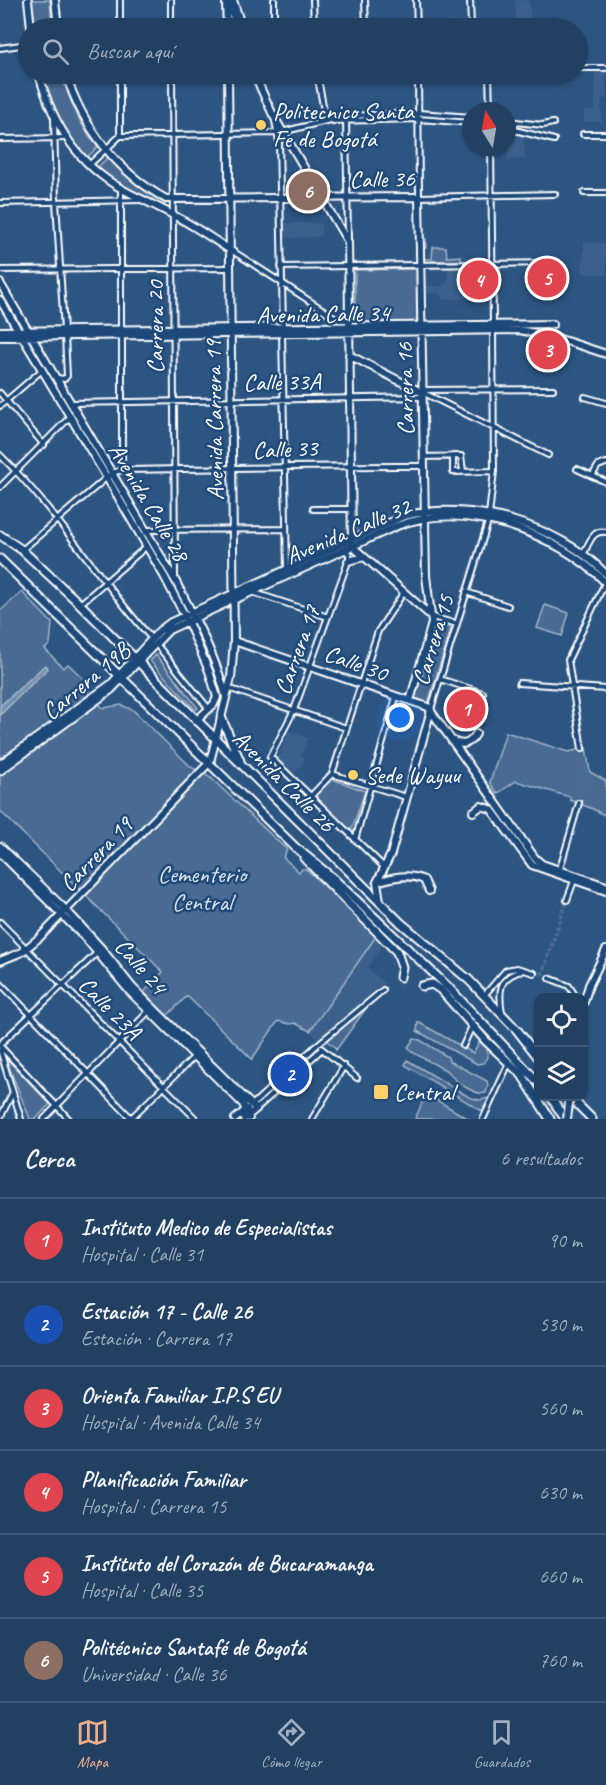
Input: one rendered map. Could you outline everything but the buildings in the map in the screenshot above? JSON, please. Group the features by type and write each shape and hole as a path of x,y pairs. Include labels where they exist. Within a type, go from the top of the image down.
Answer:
{"main road":[{"path":"28,0 30,18"},
{"path":"55,0 57,18"},
{"path":"227,0 227,18"},
{"path":"227,0 233,18"},
{"path":"233,0 239,18"},
{"path":"43,84 54,116 66,138 89,165 121,188 172,214 230,250"},
{"path":"70,84 80,110 106,149 144,183 165,198 173,200"},
{"name":"Avenida Carrera 19","path":"210,762 232,671 234,641 228,84"},
{"path":"259,84 281,133 348,242 352,543 364,557 432,617"},
{"name":"Calle 36","path":"173,200 419,197"},
{"name":"Carrera 16","path":"410,701 432,627 426,576 424,515 419,197"},
{"path":"0,283 25,334"},
{"path":"0,300 25,334"},
{"name":"Avenida Calle 34","path":"0,337 65,333 493,328 553,324"},
{"name":"Avenida Calle 34","path":"282,331 339,328 349,330"},
{"name":"Avenida Calle 34","path":"493,328 538,332 606,354"},
{"name":"Avenida Calle 34","path":"0,332 25,334"},
{"name":"Avenida Calle 28","path":"25,334 42,370 70,417 146,530 149,544 175,580 218,672 226,698"},
{"name":"Avenida Calle 28","path":"25,334 53,375 149,544 208,671 217,697 209,710"},
{"path":"349,355 423,393"},
{"name":"Avenida Calle 32","path":"193,615 226,603 287,570 352,543 399,518 424,515 489,519 543,531 583,555 606,574"},
{"name":"Avenida Calle 32","path":"489,519 558,546 578,558 606,582"},
{"name":"Avenida Calle 26","path":"0,535 22,550 80,604 196,722 410,932 464,975 517,1030 534,1052"},
{"name":"Avenida Calle 32","path":"234,597 252,592 345,549 352,543"},
{"path":"348,561 364,557"},
{"name":"Avenida Calle 26","path":"0,559 296,847 334,879 466,1006 489,1037"},
{"name":"Carrera 19B","path":"0,771 111,690 154,642 166,625 193,615"},
{"name":"Calle 30","path":"234,641 310,665 431,710"},
{"name":"Carrera 19B","path":"0,764 122,676"},
{"path":"196,722 209,710"},
{"path":"431,710 533,861"},
{"name":"Carrera 15","path":"377,882 391,854 431,710"},
{"path":"221,717 242,766"},
{"path":"452,740 458,744 466,744 476,734"},
{"name":"Carrera 19","path":"0,961 16,956 27,949 210,762"},
{"path":"473,812 482,806 490,809 533,861 606,889"},
{"path":"296,847 313,868 398,952 402,967 400,977"},
{"name":"Calle 24","path":"1,850 100,950 151,1009 254,1107"},
{"path":"384,868 389,875 396,877"},
{"path":"383,906 378,895 377,882 406,876 422,879 428,884 429,891"},
{"path":"586,993 606,950"},
{"path":"422,986 429,984 435,986 472,1026 489,1037 511,1060 534,1079"},
{"path":"517,1030 534,1048"},
{"name":"Calle 24","path":"197,1054 243,1104 246,1116"},
{"path":"511,1060 550,1119"},
{"path":"553,1101 566,1119"},
{"path":"566,1119 568,1101"},
{"path":"573,1101 586,1119"},
{"path":"574,1101 592,1119"},
{"path":"235,1119 246,1116 254,1107"}],"street":[{"path":"120,0 120,18"},
{"path":"171,0 171,18"},
{"path":"274,0 274,18"},
{"path":"313,0 314,18"},
{"path":"365,0 366,18"},
{"path":"416,0 417,18"},
{"path":"470,0 471,18"},
{"path":"0,48 18,45"},
{"path":"588,69 606,68"},
{"path":"120,84 120,136"},
{"name":"Carrera 20","path":"171,84 175,580"},
{"path":"318,84 326,121"},
{"name":"Carrera 16","path":"418,84 419,197"},
{"path":"489,84 490,102"},
{"path":"89,165 120,136 281,133 326,121 381,114 419,113 462,116"},
{"path":"381,114 382,120"},
{"path":"53,375 60,379 67,376 56,202 54,116"},
{"path":"454,122 455,116"},
{"path":"346,118 419,119 462,122"},
{"path":"346,118 348,242"},
{"path":"516,122 543,125 553,123"},
{"path":"526,132 527,124"},
{"path":"516,130 554,140"},
{"path":"281,133 280,199 287,570"},
{"path":"583,134 606,134"},
{"path":"0,139 66,138"},
{"name":"Carrera 15","path":"431,710 489,519 494,471 491,156"},
{"path":"121,188 122,470"},
{"path":"584,193 606,193"},
{"name":"Calle 36","path":"419,197 555,194"},
{"path":"0,203 144,200"},
{"path":"230,250 339,320 349,318"},
{"path":"282,267 554,263"},
{"path":"0,270 230,268"},
{"path":"339,320 341,324 339,328"},
{"path":"0,406 42,370"},
{"name":"Calle 33A","path":"69,403 350,398 553,389"},
{"path":"0,393 44,445"},
{"path":"423,393 548,455"},
{"path":"585,397 606,403"},
{"path":"0,488 70,417"},
{"path":"0,455 58,520 209,710"},
{"path":"453,456 453,472 494,471"},
{"path":"424,457 462,457 463,472"},
{"path":"592,476 598,466 606,463"},
{"name":"Calle 33","path":"109,475 122,470 350,465 424,466"},
{"path":"577,469 606,482"},
{"path":"22,550 109,475"},
{"path":"313,509 351,509"},
{"path":"146,530 286,529"},
{"path":"583,555 597,531 606,532"},
{"path":"80,604 149,544"},
{"path":"345,549 349,554 348,561"},
{"name":"Carrera 17","path":"310,797 272,760 271,755 294,710 348,561"},
{"path":"582,750 571,687 569,655 606,582"},
{"path":"262,587 267,598"},
{"path":"252,592 328,617"},
{"path":"384,868 310,797 332,774 378,631 404,592"},
{"path":"466,592 508,606"},
{"path":"432,617 457,624"},
{"path":"440,679 483,693"},
{"path":"519,683 606,689"},
{"path":"228,688 346,728"},
{"path":"355,840 396,696"},
{"path":"332,774 406,797"},
{"path":"559,872 579,803"},
{"path":"567,900 575,878"},
{"name":"Calle 23A","path":"0,922 196,1119"},
{"path":"0,1047 100,950"},
{"path":"487,992 506,970 513,968 534,973"},
{"path":"502,1016 500,997 503,982 511,974 524,970"},
{"path":"549,978 569,986 574,993"},
{"path":"0,983 131,1119 197,1054"},
{"path":"254,1107 317,1044 383,990"},
{"path":"44,1119 151,1009"},
{"path":"463,1046 472,1026"},
{"path":"317,1044 357,1078"},
{"path":"0,1047 21,1119"},
{"path":"0,1047 69,1119"},
{"path":"254,1107 321,1049"},
{"path":"483,1119 511,1060"},
{"path":"312,1119 344,1066"},
{"path":"0,1118 13,1092"}],"shaded area":[{"path":"515,0 529,0 531,18 516,18"},
{"path":"595,72 606,72 606,98 601,99 602,122 584,122 584,111 595,110"},
{"path":"516,136 523,136 526,159 508,160 508,156 516,156"},
{"path":"283,223 321,223 321,237 283,238"},
{"path":"584,242 606,243 606,275 582,273"},
{"path":"448,268 462,269 462,277 469,277 470,283 474,283 475,292 472,298 442,300 440,293 426,293 425,286 443,286 448,283"},
{"path":"45,665 48,668 0,715 0,706"},
{"path":"289,731 308,738 301,756 305,757 303,764 292,775 278,759"},
{"path":"375,937 383,944 368,968 384,983 318,1040 310,1031"}],"green space":[{"path":"30,0 50,0 51,18 32,18"},
{"path":"44,84 65,84 85,130 98,147 85,159 75,148 51,107"},
{"path":"107,158 163,200 166,208 120,186 96,169"},
{"path":"420,239 426,239 423,259 432,259 433,247 446,247 447,257 461,256 461,261 421,263"},
{"path":"417,269 417,322 355,322 355,270"},
{"name":"Cementerio Central","path":"22,592 52,623 50,644 45,649 63,668 68,664 89,684 88,693 103,708 121,705 133,710 191,767 211,778 287,850 283,857 299,872 306,869 377,935 310,1031 295,1023 278,1021 252,1059 187,996 167,1016 144,992 163,972 0,811 0,611"},
{"path":"545,605 569,613 562,636 537,628"},
{"path":"437,624 451,628 428,703 415,698"},
{"path":"156,655 198,708 196,710 150,661"},
{"path":"506,732 568,752 586,748 590,772 606,781 606,816 570,800 570,797 516,781 497,794 490,782"},
{"path":"332,779 365,791 352,829 346,830 313,797"},
{"path":"367,1005 336,1050 325,1040"},
{"path":"418,1022 473,1053 481,1039 487,1048 488,1057 483,1063 477,1064 417,1031"},
{"path":"414,1039 420,1040 448,1057 449,1061 487,1081 486,1093 465,1087 449,1072 412,1052 408,1047"},
{"path":"5,1057 50,1104 36,1119 30,1119"},
{"path":"407,1060 469,1097 479,1100 489,1098 482,1111 405,1065"},
{"path":"426,1094 469,1119 415,1119"}],"tunnel":[{"path":"579,803 585,776 582,749"},
{"path":"542,975 567,900"}],"place":[{"name":"Politecnico Santa Fe de Bogotá","path":"261,125"},
{"name":"Politécnico Santafé de Bogotá","path":"308,191"},
{"name":"Instituto del Corazón de Bucaramanga","path":"547,278"},
{"name":"Planificación Familiar","path":"479,280"},
{"name":"Orienta Familiar I.P.S EU","path":"548,350"},
{"name":"Instituto Medico de Especialistas","path":"466,709"},
{"name":"Sede Wayuu","path":"353,775"},
{"name":"Estación 17 - Calle 26","path":"290,1074"},
{"name":"Central","path":"381,1092"}]}
